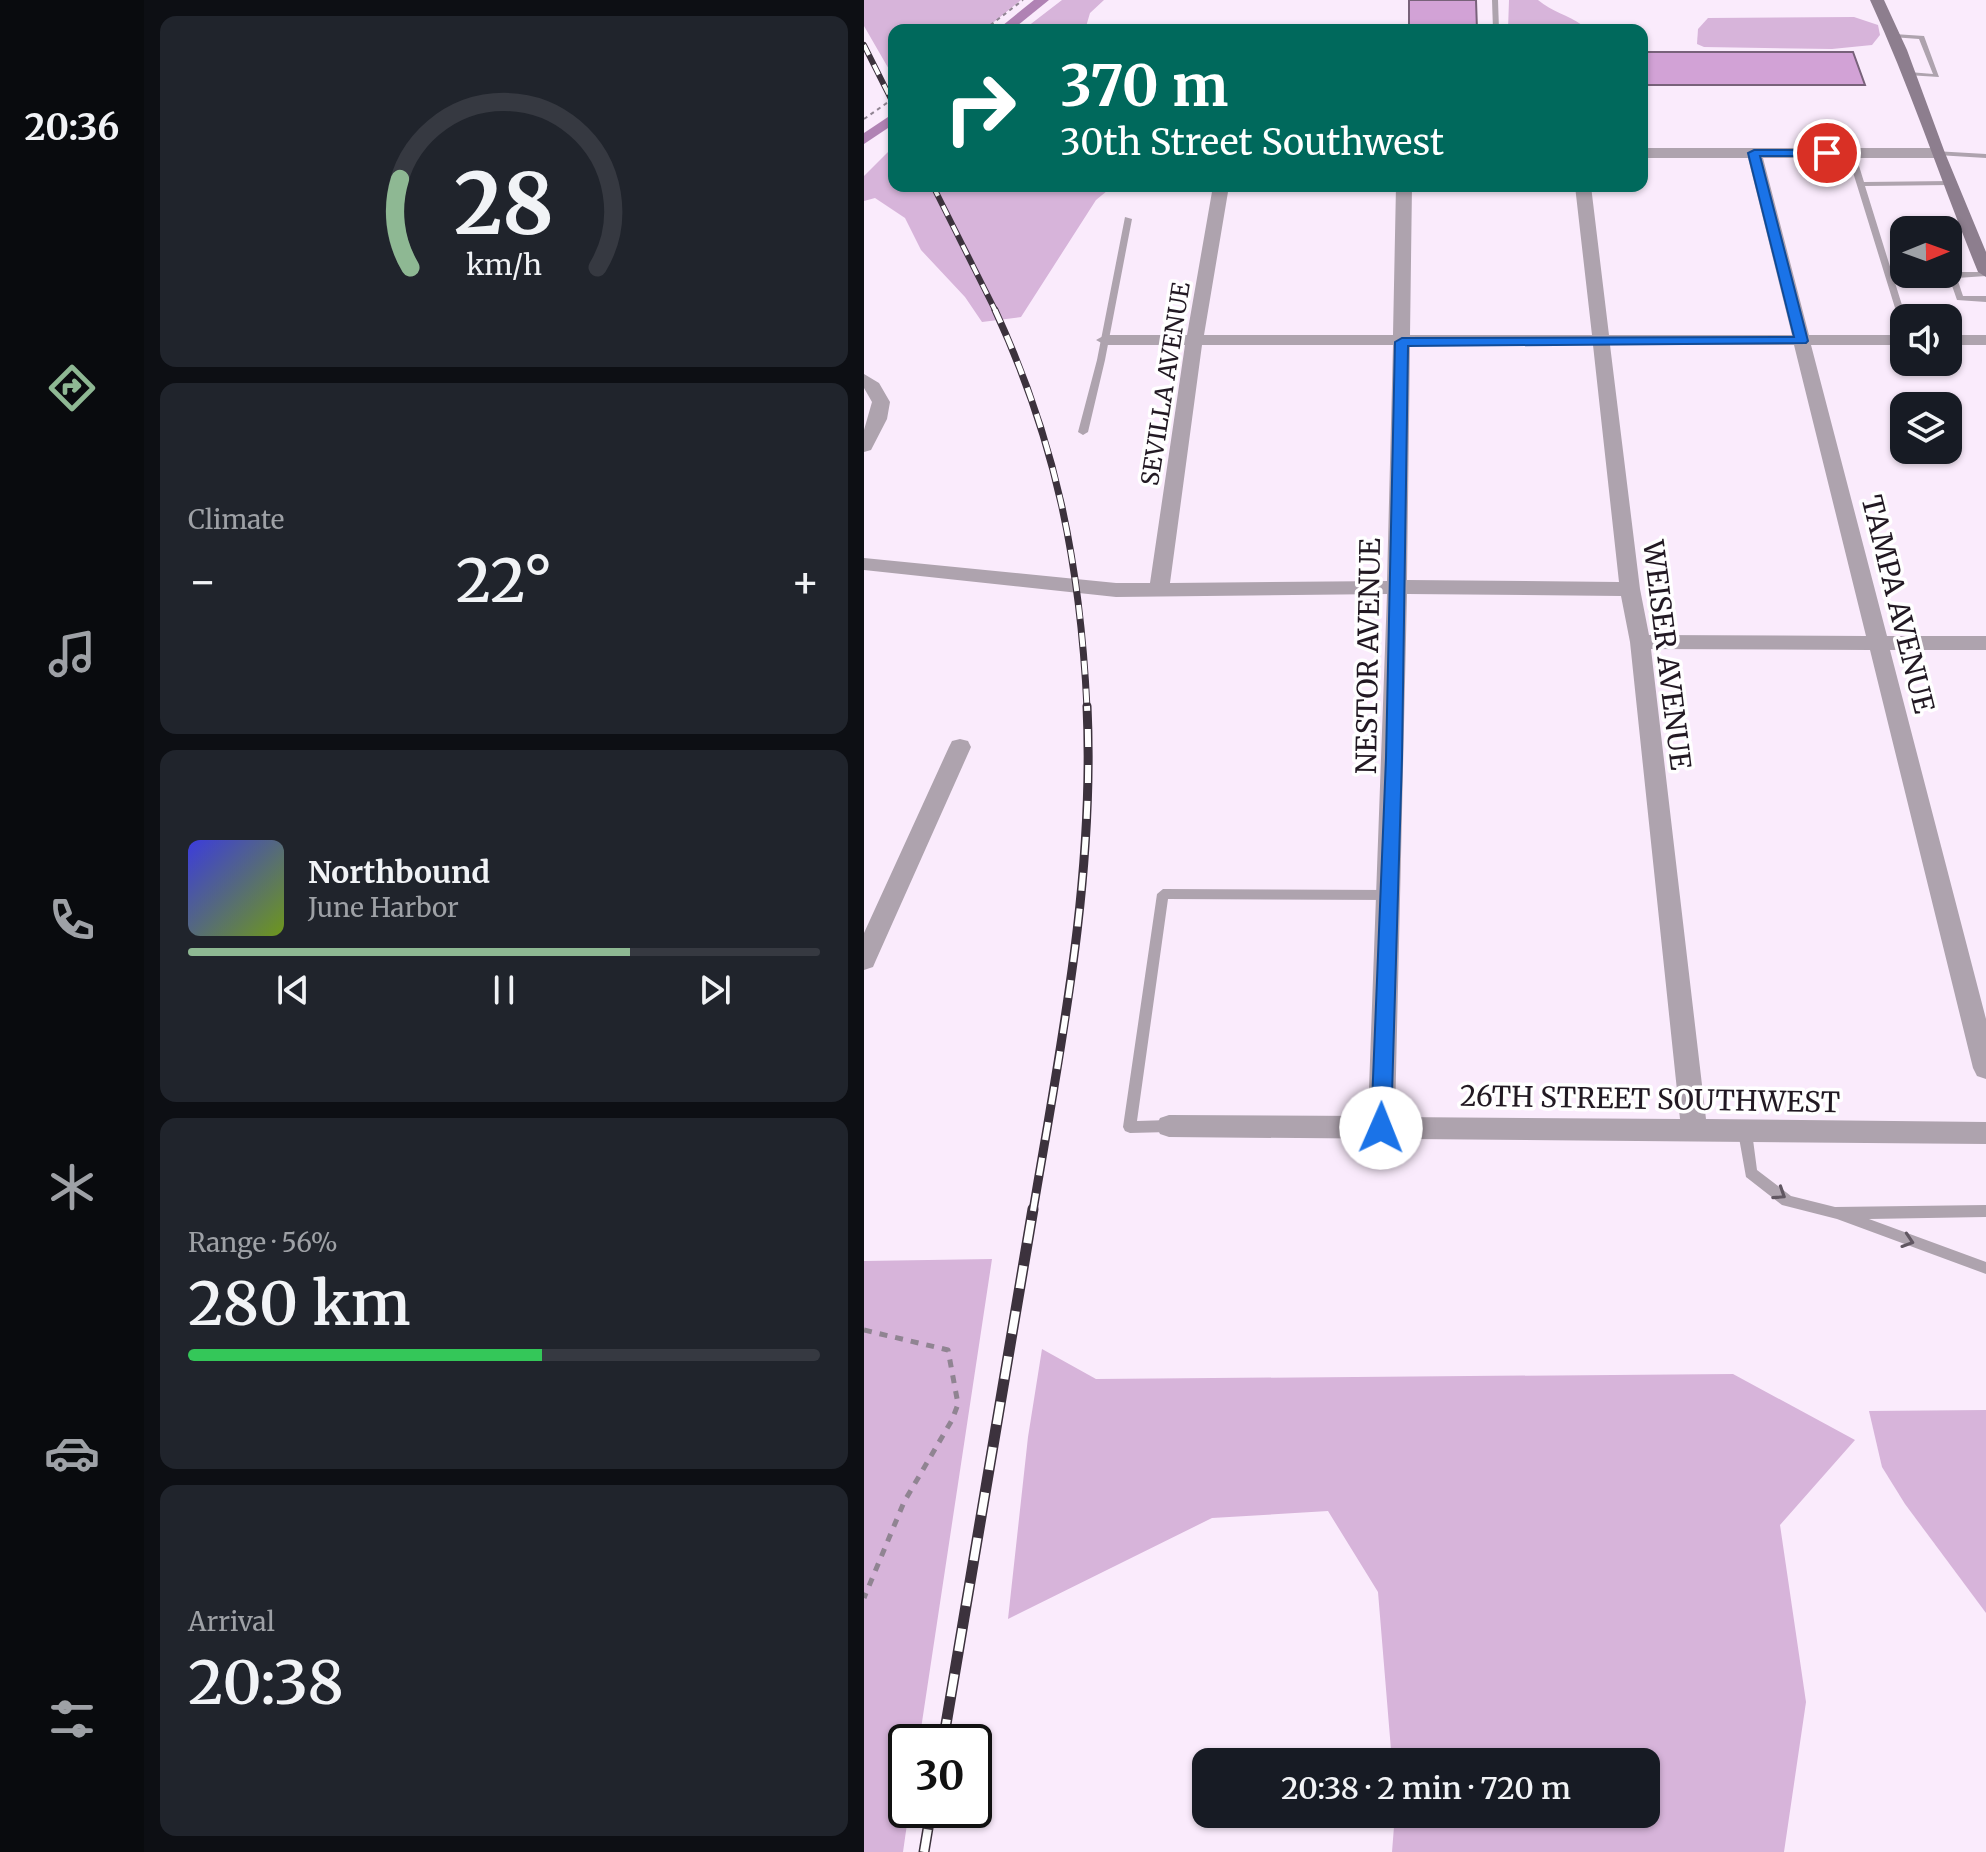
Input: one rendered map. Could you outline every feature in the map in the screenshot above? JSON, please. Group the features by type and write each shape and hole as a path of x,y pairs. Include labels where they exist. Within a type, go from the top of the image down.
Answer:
{"main road":[{"path":"1877,0 1894,36 1986,273"}],"street":[{"path":"1648,153 1937,153"},
{"name":"TAMPA AVENUE","path":"1754,153 1986,1068"},
{"name":"SEVILLA AVENUE","path":"1159,589 1194,342 1220,192"},
{"name":"NESTOR AVENUE","path":"1381,1128 1390,895 1404,192"},
{"name":"WEISER AVENUE","path":"1584,192 1630,589 1640,642 1694,1131"},
{"path":"1105,340 1890,340"},
{"path":"1962,340 1986,340"},
{"path":"864,379 880,394 882,411 864,446"},
{"path":"864,564 1116,590 1397,587 1630,589"},
{"path":"1640,642 1986,643"},
{"path":"864,960 960,747"},
{"name":"26TH STREET SOUTHWEST","path":"1169,1126 1986,1133"}],"lane":[{"path":"1495,0 1496,24"},
{"path":"1894,36 1922,37 1937,76 1909,74"},
{"path":"1851,153 1898,304"},
{"path":"1937,153 1986,156"},
{"path":"1861,184 1950,183"},
{"path":"1083,432 1105,340 1128,219"},
{"path":"1986,273 1953,277 1960,298 1986,299"},
{"path":"1169,1126 1130,1127 1163,894 1390,895"},
{"path":"1745,1132 1751,1173 1787,1201 1835,1213 1986,1268"},
{"path":"1835,1213 1986,1211"}],"path":[{"path":"992,24 1023,0"},
{"path":"864,119 888,102"},
{"path":"864,1330 948,1350 958,1404 893,1525 864,1598"}],"shaded area":[{"path":"864,0 1021,0 991,24 888,24 888,68 864,26"},
{"path":"1062,0 1104,0 1090,13 1087,24 1031,24"},
{"path":"1509,0 1538,0 1580,24 1508,24"},
{"path":"1854,17 1878,25 1880,35 1872,45 1832,49 1704,47 1697,44 1698,29 1708,18"},
{"path":"888,152 888,192 1106,192 1096,200 1021,317 982,322 965,297 921,250 905,218 875,198 864,201 864,176"},
{"path":"992,1259 922,1724 888,1724 888,1828 906,1828 903,1852 864,1852 864,1261"},
{"path":"1042,1349 1096,1379 1733,1374 1855,1440 1780,1525 1806,1702 1784,1852 1392,1852 1394,1828 1660,1828 1660,1748 1391,1748 1378,1592 1328,1511 1212,1518 1008,1619 1028,1437"},
{"path":"1986,1410 1986,1613 1905,1504 1882,1467 1869,1411"}],"building":[{"path":"1409,0 1476,0 1477,24 1409,24"},
{"path":"1648,52 1853,52 1865,85 1648,85"}],"waterway":[{"path":"1012,24 1042,0"},
{"path":"864,140 888,122"}],"railway":[{"path":"864,45 888,93"},
{"path":"936,192 995,310"},
{"path":"995,310 1034,407 1061,504 1078,603 1087,708"},
{"path":"1033,1211 1074,960 1081,896 1088,770 1087,706"},
{"path":"946,1724 1033,1209"},
{"path":"924,1852 928,1828"}],"route":[{"path":"1381,1128 1394,758 1402,342 1801,341 1754,153 1827,153"}]}
